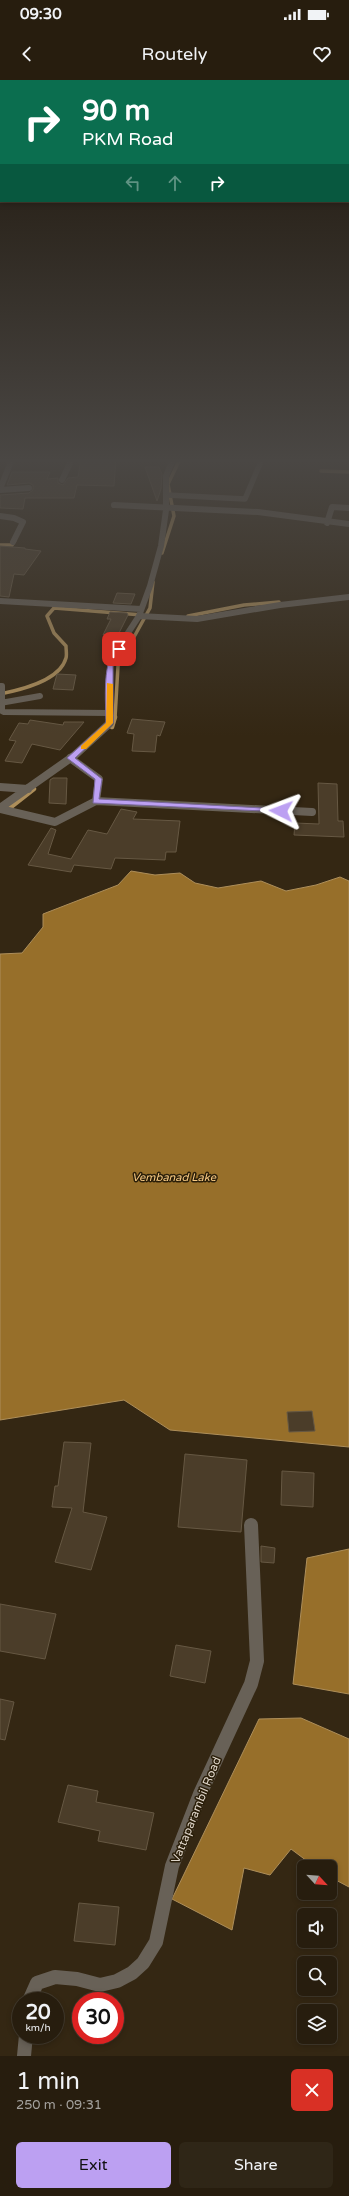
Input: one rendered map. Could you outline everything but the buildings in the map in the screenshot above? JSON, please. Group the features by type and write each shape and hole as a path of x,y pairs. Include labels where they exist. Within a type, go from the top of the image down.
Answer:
{"street":[{"path":"0,809 70,758 109,726 110,666 140,613 159,551"},
{"path":"0,601 197,619 349,597"},
{"path":"0,686 2,686 1,702 2,711 4,712 110,713"},
{"path":"1,702 40,696"},
{"path":"70,758 98,779 96,801"},
{"path":"0,787 28,789"},
{"path":"0,809 55,822 96,801 312,812"},
{"name":"Vattaparambil Road","path":"34,1992 37,1983 55,1977 77,1979 100,1986 117,1981 132,1973 143,1963 156,1942 172,1866 200,1794 251,1684 257,1661 251,1524"},
{"path":"24,2056 25,2044"}],"water":[{"name":"Vembanad Lake","path":"131,871 155,875 180,873 195,883 218,888 261,881 286,891 316,885 340,877 349,881 349,1447 170,1430 124,1400 0,1420 0,954 22,953 43,927 43,914 118,885"},
{"path":"349,1549 349,1694 293,1684 307,1558"},
{"path":"301,1718 349,1739 349,1887 337,1881 337,1860 306,1860 291,1849 270,1875 244,1868 232,1930 172,1899 259,1719"}],"waterway":[{"path":"115,718 118,666 150,608 153,582"},
{"path":"188,616 244,605 279,602"},
{"path":"0,694 38,683 56,673 62,666 66,657 66,646 54,633 47,616 54,608 142,615"},
{"path":"112,727 115,717"},
{"path":"6,811 34,789"}],"slow traffic":[{"path":"83,747 110,723 110,684"}],"route":[{"path":"119,649 110,666 110,723 70,758 98,779 96,801 281,811"}]}
